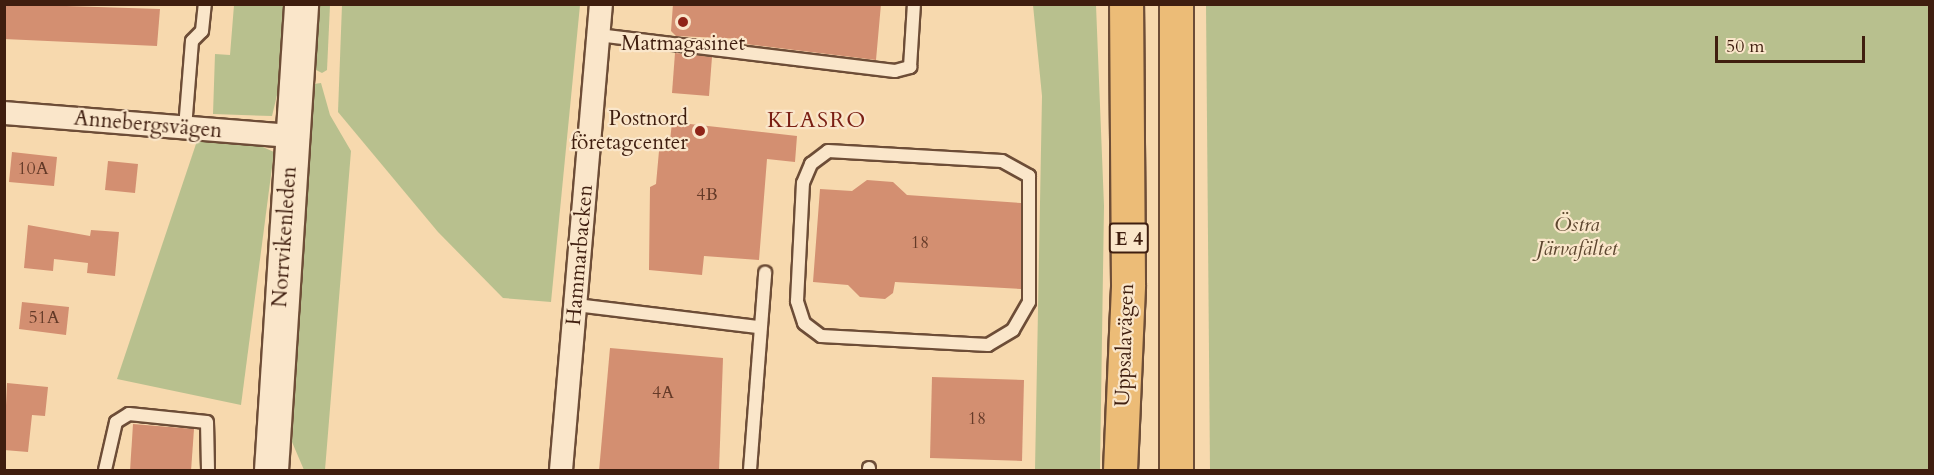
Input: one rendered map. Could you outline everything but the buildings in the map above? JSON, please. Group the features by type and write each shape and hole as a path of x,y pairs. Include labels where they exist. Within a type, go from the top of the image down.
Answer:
{"highway":[{"name":"Uppsalavägen","path":"1120,471 1128,284 1126,4"},
{"name":"E 4","path":"1176,4 1176,471"}],"main road":[{"name":"Norrvikenleden","path":"271,471 301,4"}],"street":[{"name":"Hammarbacken","path":"561,471 601,4"},
{"name":"Annebergsvägen","path":"4,113 292,136"}],"lane":[{"path":"185,128 192,41 202,31 205,4"},
{"path":"598,35 895,71 910,67 914,4"},
{"path":"828,150 1002,161 1029,176 1029,302 1013,330 988,345 901,340 821,336 804,323 797,289 803,183 811,164 828,150"},
{"path":"750,471 758,327 765,273"},
{"path":"576,305 758,327"},
{"path":"105,471 116,422 129,414 207,422 208,471"}],"green space":[{"path":"234,5 289,5 284,66 272,116 213,114 215,54 230,55"},
{"path":"317,5 330,5 327,70 322,73 314,69"},
{"path":"342,5 580,5 551,302 503,298 438,232 338,112"},
{"path":"1033,5 1096,5 1104,206 1100,470 1035,470 1042,96"},
{"name":"Östra Järvafältet","path":"1206,5 1929,5 1929,470 1210,470"},
{"path":"321,83 330,115 351,151 325,470 304,470 292,442 314,84"},
{"path":"197,141 256,144 274,152 241,405 117,379"}],"place":[{"name":"Matmagasinet","path":"683,22"},
{"name":"Postnord företagcenter","path":"700,131"}],"district":[{"name":"KLASRO","path":"817,121"}]}
